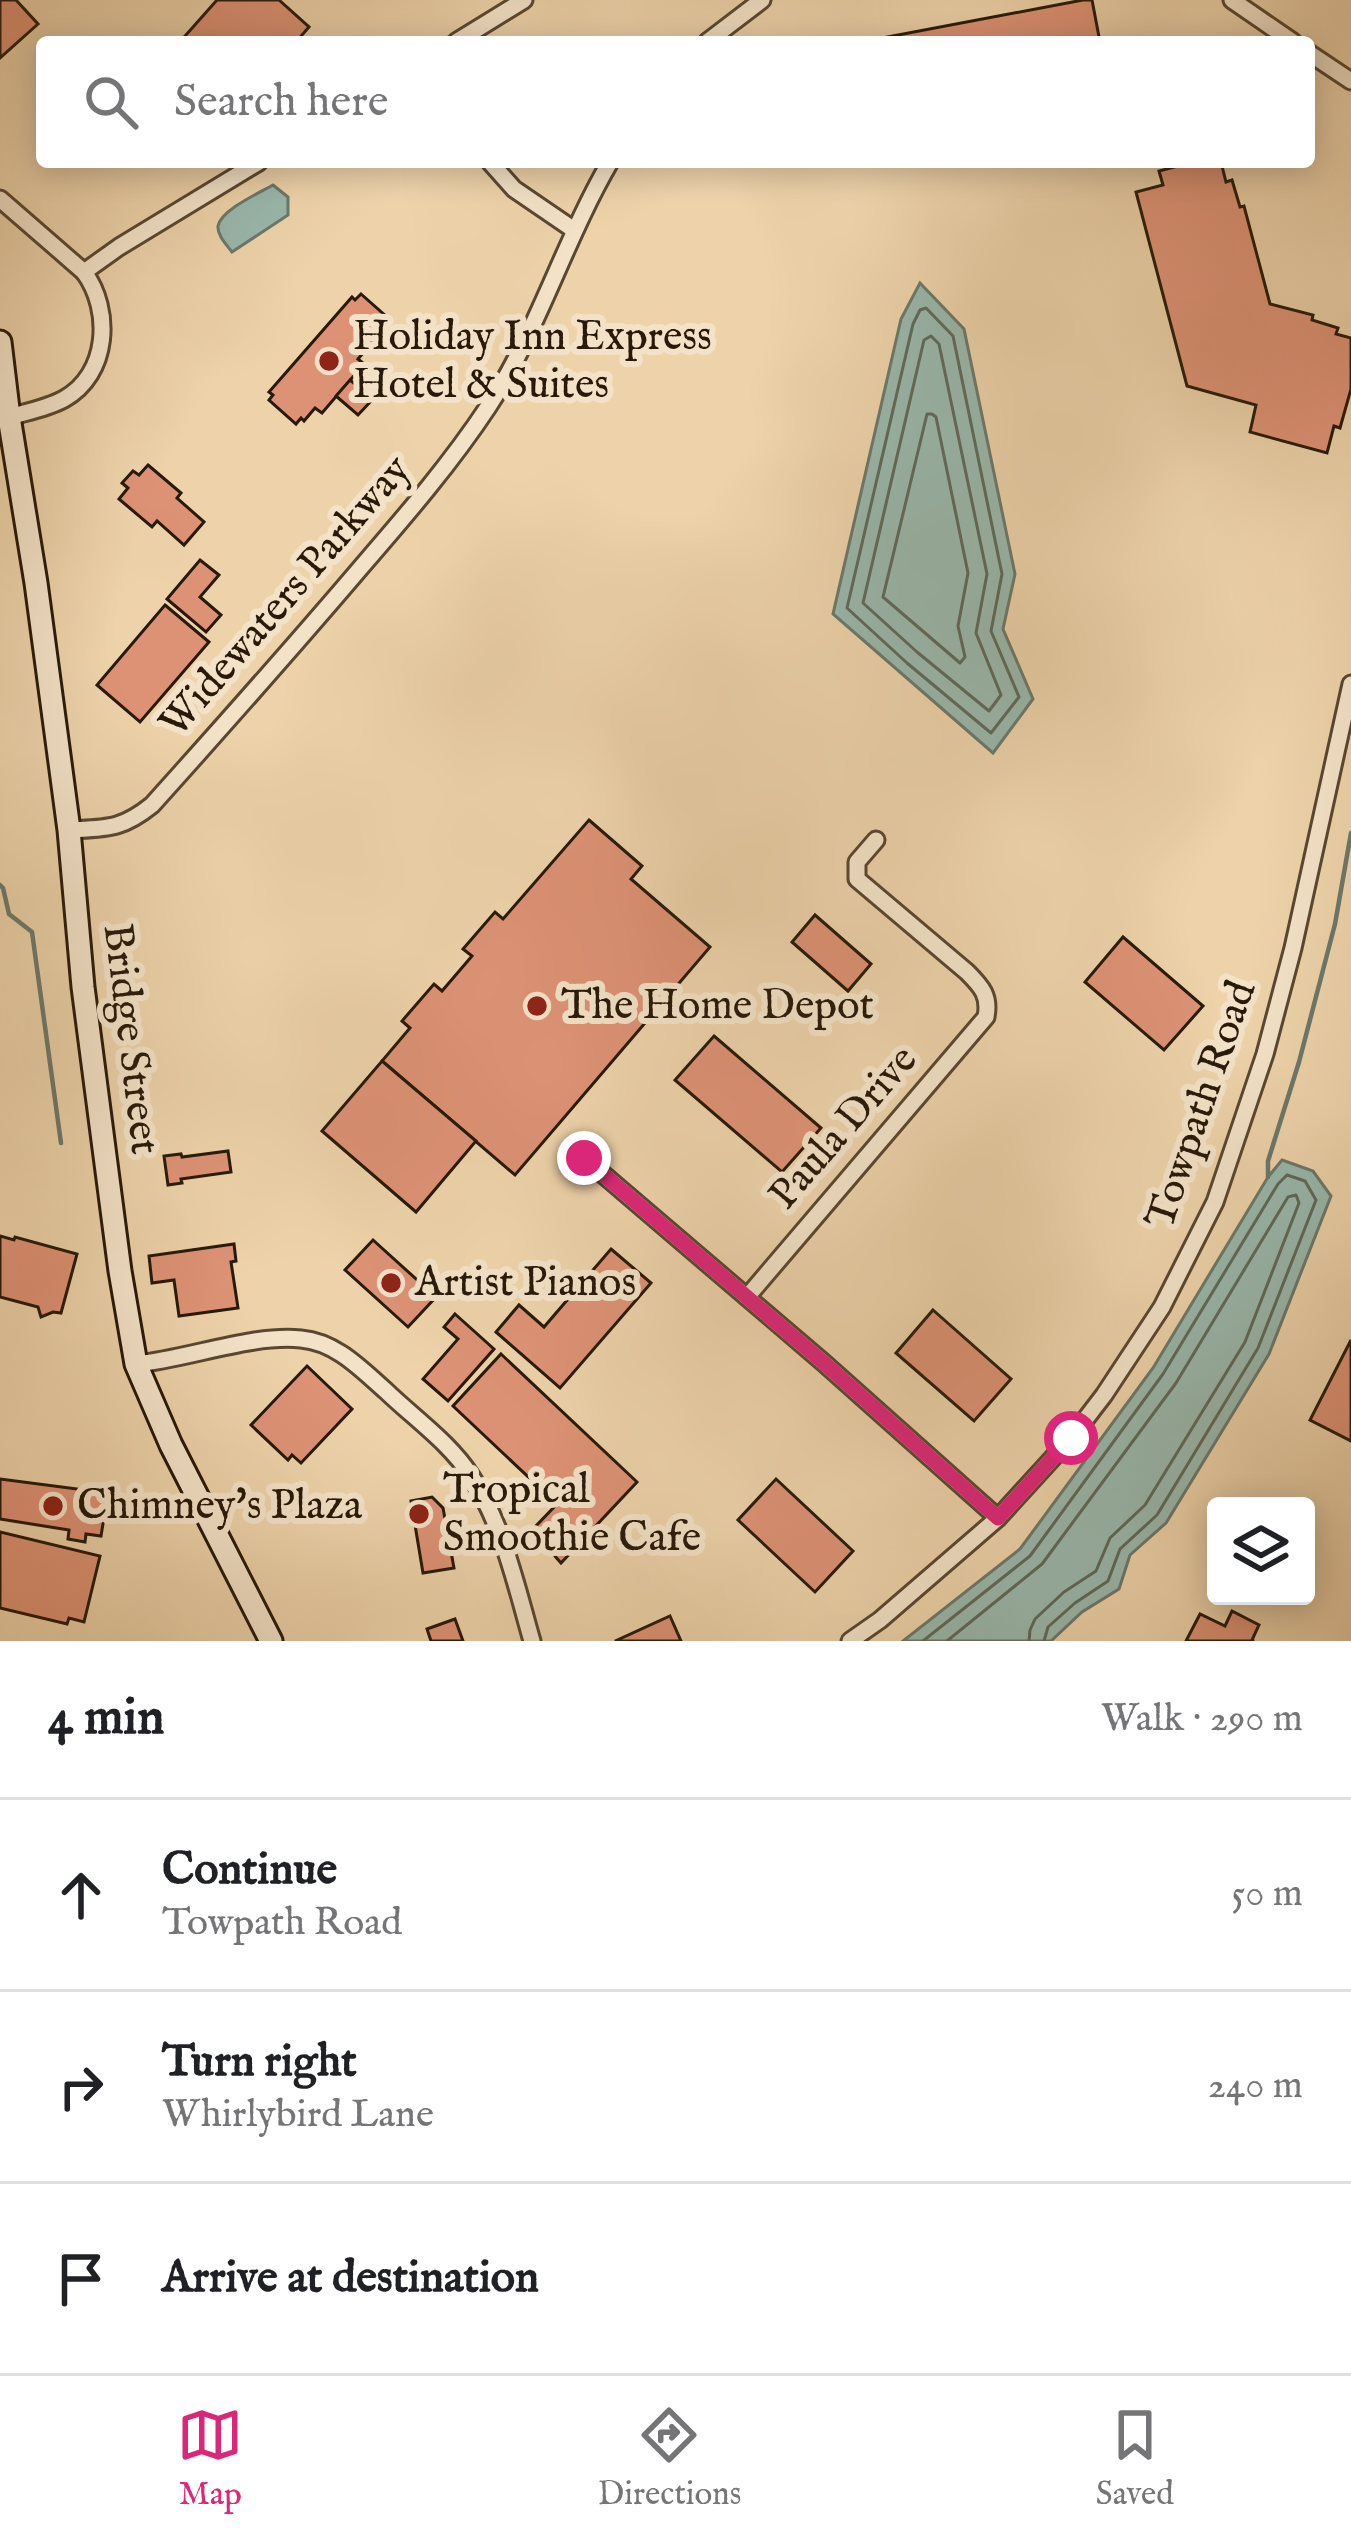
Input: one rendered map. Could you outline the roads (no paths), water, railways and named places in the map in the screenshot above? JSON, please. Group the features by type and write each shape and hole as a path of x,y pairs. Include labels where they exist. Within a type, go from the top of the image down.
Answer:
{"main road":[{"name":"Bridge Street","path":"0,342 4,411 36,583 69,830 83,987 136,1364 171,1445 272,1641"}],"street":[{"path":"466,36 524,0"},
{"path":"715,36 762,0"},
{"path":"1232,0 1284,36"},
{"path":"1315,57 1351,81"},
{"path":"84,272 249,168"},
{"path":"495,168 514,189 574,230"},
{"name":"Widewaters Parkway","path":"69,830 114,828 152,806 447,466 522,351 574,230 607,168"},
{"path":"0,199 84,272 101,304 102,329 99,352 76,391 60,402 4,411"},
{"name":"Towpath Road","path":"850,1641 998,1518 1071,1438 1162,1306 1215,1202 1257,1081 1293,948 1351,684"},
{"name":"Paula Drive","path":"747,1297 986,1017 989,1004 968,972 856,879 857,862 876,840"},
{"path":"584,1158 998,1518"},
{"path":"136,1364 254,1342 305,1339 331,1347 358,1366 472,1477 506,1550 532,1641"}],"water":[{"path":"273,185 288,197 288,215 232,252 219,233 221,220 241,202"},
{"path":"920,283 964,329 1015,574 1003,629 1033,699 993,753 833,614 901,319"},
{"path":"1282,1160 1313,1171 1331,1196 1269,1354 1166,1523 1130,1555 1119,1589 1082,1612 1051,1641 903,1641 1020,1549 1153,1368"}],"waterway":[{"path":"1268,1177 1268,1161 1335,924 1351,833"},
{"path":"0,885 9,914 32,932 61,1143"}],"place":[{"name":"Holiday Inn Express Hotel & Suites","path":"329,361"},
{"name":"The Home Depot","path":"537,1006"},
{"name":"Artist Pianos","path":"391,1283"},
{"name":"Chimney's Plaza","path":"53,1506"},
{"name":"Tropical Smoothie Cafe","path":"419,1514"}]}
